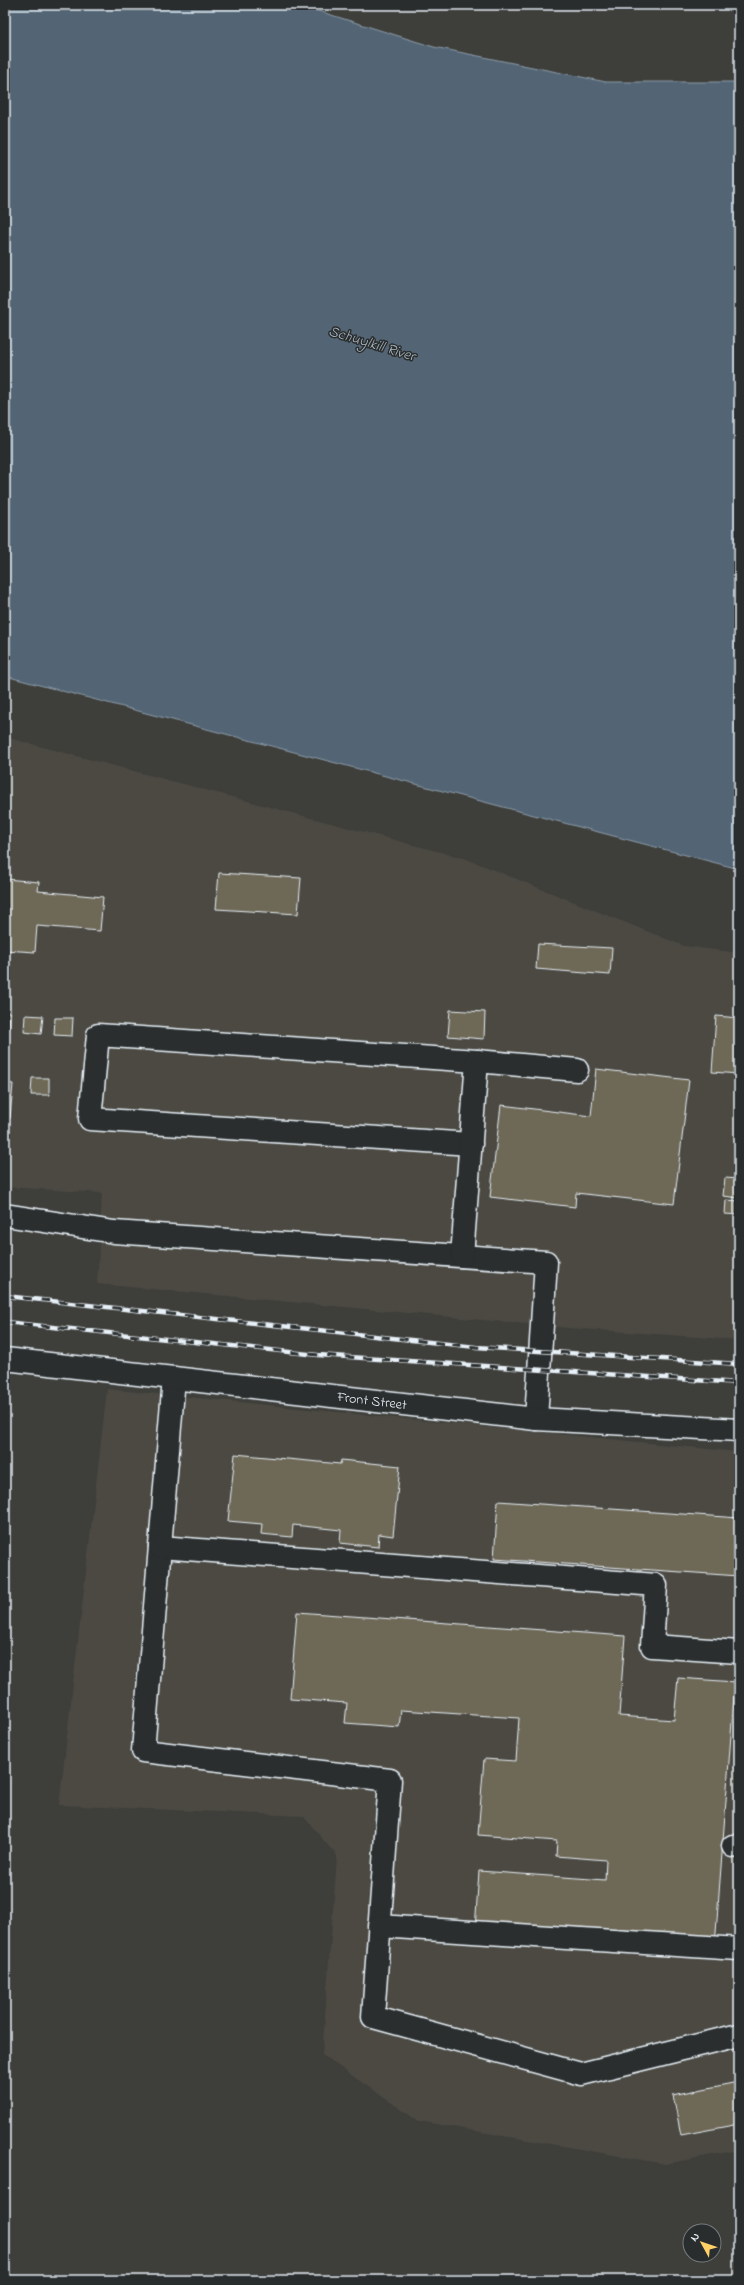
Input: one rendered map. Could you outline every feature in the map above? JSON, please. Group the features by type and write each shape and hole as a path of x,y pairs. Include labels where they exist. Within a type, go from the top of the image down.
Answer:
{"main road":[{"path":"471,1144 90,1119 98,1035 477,1061 577,1070"},
{"path":"462,1256 477,1061"},
{"path":"5,1215 114,1232 546,1262 536,1419"},
{"name":"Front Street","path":"5,1359 536,1419 739,1430"},
{"path":"174,1378 143,1751 390,1780 373,2017 581,2074 739,2035"},
{"path":"160,1547 656,1585 652,1646 739,1652"},
{"path":"379,1926 739,1949"}],"shaded area":[{"path":"5,737 467,859 684,946 739,953 739,1340 569,1328 97,1284 102,1193 5,1187"},
{"path":"107,1389 739,1452 739,2150 665,2164 418,2121 322,2055 337,1856 303,1816 59,1805"}],"water":[{"name":"Schuylkill River","path":"5,5 308,5 312,9 434,47 606,82 739,82 739,869 5,676"}],"building":[{"path":"219,873 301,878 298,914 216,909"},
{"path":"5,879 39,882 38,891 103,897 100,931 37,926 35,952 5,950"},
{"path":"538,944 612,948 610,975 536,969"},
{"path":"450,1010 485,1012 484,1039 448,1036"},
{"path":"5,1012 10,1012 9,1029 5,1029"},
{"path":"25,1015 43,1016 41,1034 24,1032"},
{"path":"716,1016 739,1018 739,1074 712,1072"},
{"path":"55,1018 73,1018 72,1036 54,1035"},
{"path":"596,1069 689,1080 674,1204 576,1193 575,1207 490,1197 501,1105 591,1116"},
{"path":"32,1078 49,1078 49,1095 31,1095"},
{"path":"5,1083 13,1084 10,1118 5,1118"},
{"path":"725,1178 739,1179 739,1198 723,1196"},
{"path":"726,1200 739,1201 739,1215 725,1214"},
{"path":"235,1454 340,1464 341,1460 400,1466 393,1536 379,1534 378,1547 340,1543 341,1530 293,1525 292,1537 261,1534 262,1524 228,1521"},
{"path":"498,1501 739,1518 739,1576 494,1559"},
{"path":"297,1612 625,1636 619,1716 674,1720 678,1678 735,1682 715,1946 475,1929 479,1871 605,1880 606,1860 556,1856 557,1841 478,1835 484,1759 516,1761 519,1718 401,1710 399,1727 345,1723 347,1703 290,1699"},
{"path":"738,2082 739,2124 681,2135 673,2095"}],"railway":[{"path":"5,1296 476,1347 739,1364"},
{"path":"5,1322 318,1355 739,1383"}]}
